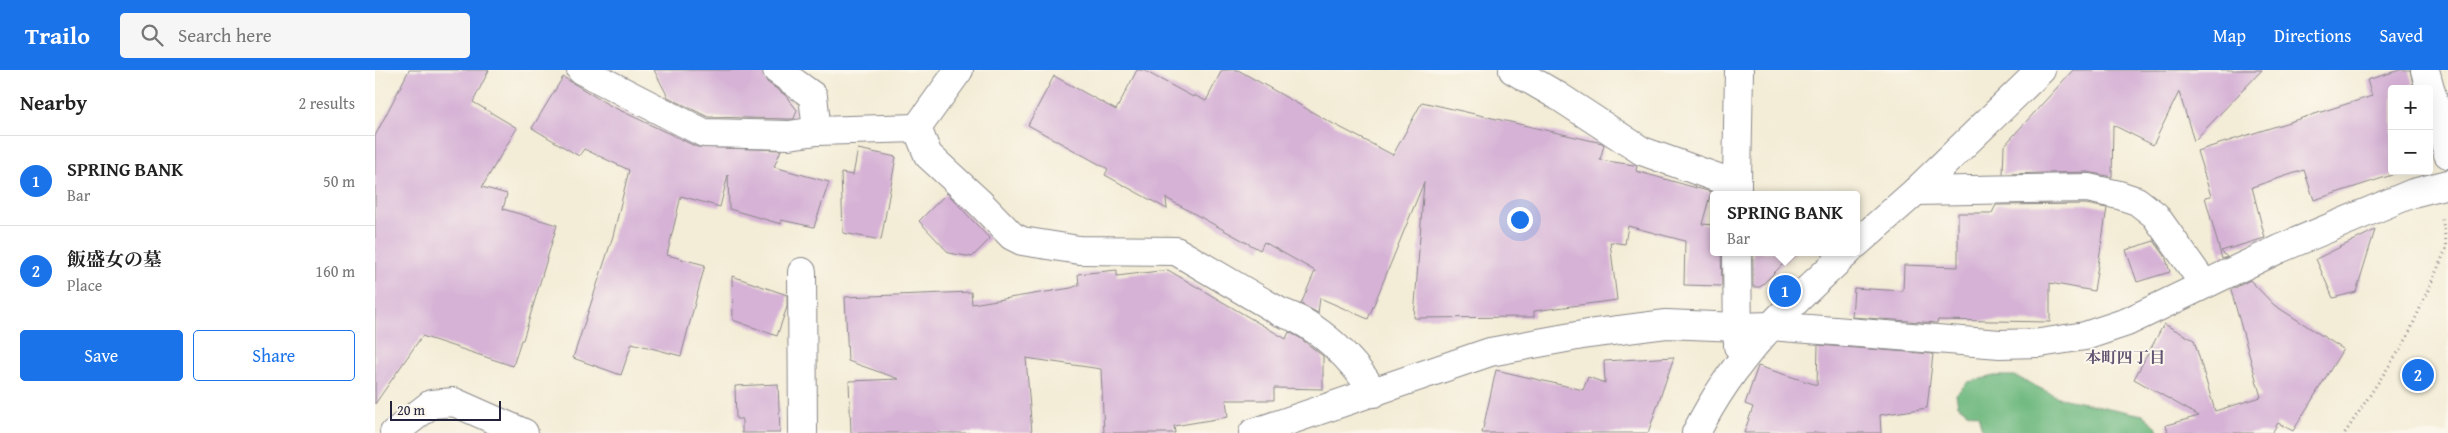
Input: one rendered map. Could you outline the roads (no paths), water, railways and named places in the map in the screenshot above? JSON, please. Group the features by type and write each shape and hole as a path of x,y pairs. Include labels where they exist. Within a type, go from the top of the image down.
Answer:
{"street":[{"path":"581,70 704,133 789,135 817,131 917,128"},
{"path":"777,70 813,96 817,131"},
{"path":"917,128 959,70"},
{"path":"1513,70 1558,96 1642,151 1718,178 1737,188 1739,70"},
{"path":"1860,240 1916,191 2041,70"},
{"path":"2425,70 2448,154"},
{"path":"917,128 928,155 979,202 1011,236 1021,241 1079,250 1176,251 1280,312 1293,316 1324,336 1363,375 1374,393"},
{"path":"1253,433 1490,352 1588,334 1666,324 1738,327 1770,326 2000,344 2040,343 2085,336 2127,322 2279,249 2413,193 2442,186"},
{"path":"1916,191 2088,188 2119,195 2137,201 2155,215 2204,284"},
{"path":"1737,256 1738,364"},
{"path":"1696,433 1713,400 1738,364 1770,326 1844,256"},
{"path":"802,272 803,433"},
{"path":"395,433 431,404 454,402 524,433"}],"place":[{"name":"SPRING BANK","path":"1785,291"},
{"name":"飯盛女の墓","path":"2418,375"}],"district":[{"name":"本町四丁目","path":"2125,357"}]}
